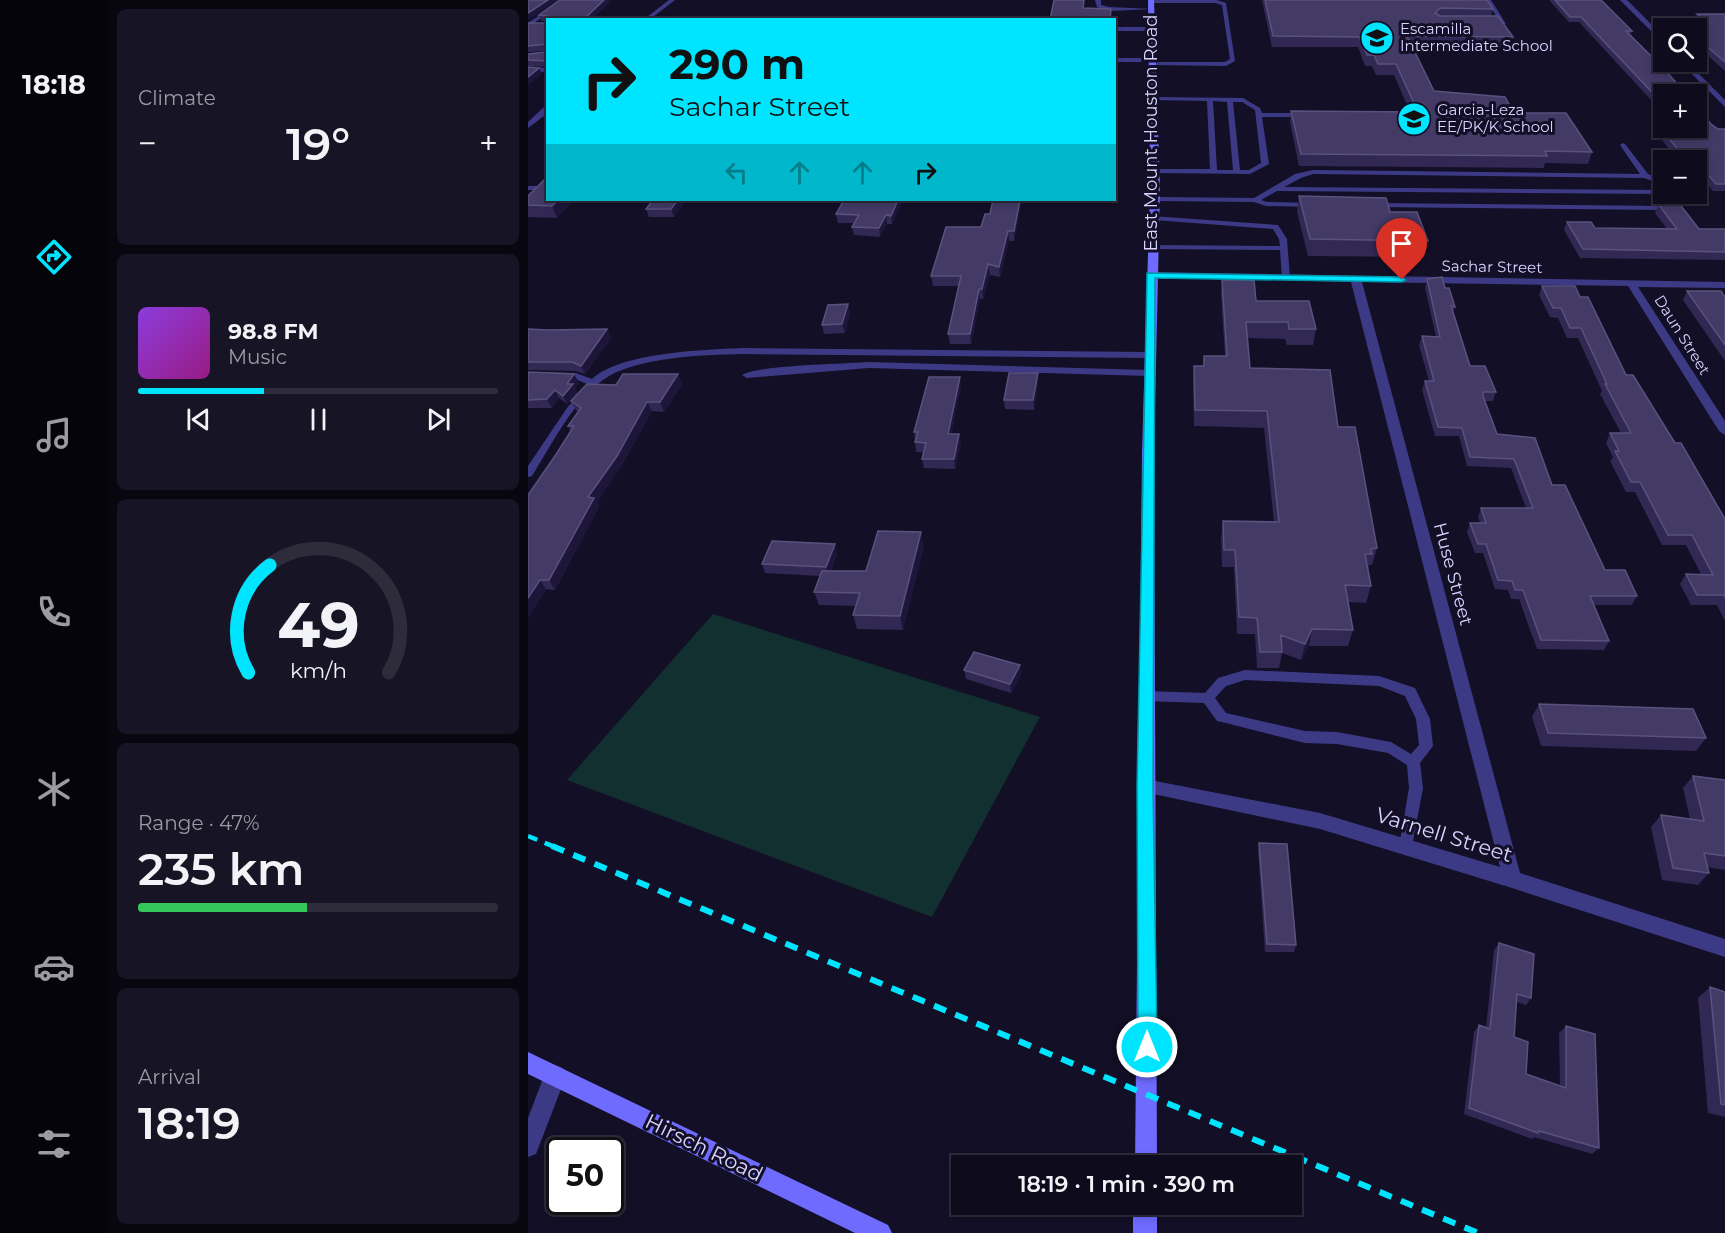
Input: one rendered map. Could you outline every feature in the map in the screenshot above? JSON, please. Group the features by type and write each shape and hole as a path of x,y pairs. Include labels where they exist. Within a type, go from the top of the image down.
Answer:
{"main road":[{"name":"East Mount Houston Road","path":"1146,1155 1148,1094 1145,786 1149,355 1155,199 1151,3"},
{"name":"Hirsch Road","path":"528,1063 880,1233"},
{"path":"1145,1233 1146,1215"}],"street":[{"path":"1623,0 1653,31"},
{"path":"528,25 546,25"},
{"path":"1116,29 1150,29"},
{"path":"1693,72 1725,105"},
{"path":"528,126 546,110"},
{"name":"Sachar Street","path":"1151,275 1725,285"},
{"name":"Huse Street","path":"1356,279 1512,879"},
{"name":"Daun Street","path":"1632,285 1725,431"},
{"name":"Varnell Street","path":"1145,786 1320,821 1512,879 1725,948"},
{"path":"528,1146 555,1076"}],"lane":[{"path":"528,25 565,0"},
{"path":"648,18 672,0"},
{"path":"1098,0 1099,6 1109,9 1151,3 1215,1 1224,4 1233,60 1226,64 1116,60"},
{"path":"1482,22 1504,23 1488,0"},
{"path":"528,69 546,70"},
{"path":"528,77 546,76"},
{"path":"1153,98 1230,99 1252,103 1258,109 1265,164 1250,172 1155,171"},
{"path":"1210,99 1214,172"},
{"path":"1230,99 1237,172"},
{"path":"1259,115 1313,114"},
{"path":"1623,146 1645,176"},
{"path":"1255,200 1298,176 1313,172 1645,176 1653,179"},
{"path":"528,188 546,188"},
{"path":"1277,189 1653,192"},
{"path":"1155,199 1255,200 1266,204 1326,205"},
{"path":"1362,205 1662,208 1674,204"},
{"path":"1154,218 1275,228 1283,239 1286,278"},
{"path":"1152,247 1283,248"},
{"path":"528,474 600,376 640,362 703,353 1149,355"},
{"path":"747,375 779,370 830,369 869,365 1149,373"},
{"path":"528,375 576,376 594,383"},
{"path":"1208,698 1222,682 1245,675 1379,681 1410,692 1423,719 1426,746 1413,762 1416,788 1406,847"},
{"path":"1146,696 1208,698"},
{"path":"1208,698 1222,717 1305,737 1337,738 1391,748 1413,762"}],"green space":[{"path":"713,614 1040,717 932,917 567,780"}],"building":[{"path":"528,0 548,0 528,13"},
{"path":"560,0 604,0 585,18 547,18 547,16 539,15"},
{"path":"1054,0 1084,0 1083,8 1111,9 1110,18 1050,18"},
{"path":"1265,0 1487,0 1493,9 1440,8 1435,13 1440,16 1498,16 1513,37 1407,36 1434,91 1505,97 1514,113 1566,113 1592,152 1545,151 1547,156 1301,154 1291,111 1418,112 1396,64 1378,64 1374,55 1367,55 1359,37 1273,36"},
{"path":"1555,0 1601,0 1632,31 1626,31 1653,58 1653,72 1667,72 1677,84 1653,84 1653,93 1581,17 1570,17"},
{"path":"1697,14 1725,14 1725,62 1707,46 1708,23 1707,18 1702,18"},
{"path":"528,23 546,23 546,44 528,46"},
{"path":"546,52 546,61 528,60 528,54"},
{"path":"528,67 539,68 528,77"},
{"path":"1707,119 1718,129 1725,129 1725,184 1716,184 1707,173 1707,150 1678,150 1668,138 1707,138"},
{"path":"546,180 546,201 557,201 552,206 528,205 528,196"},
{"path":"1299,196 1386,198 1390,212 1417,212 1428,241 1310,239"},
{"path":"652,201 677,201 671,209 646,209"},
{"path":"843,201 898,201 891,216 886,215 879,228 852,227 859,215 836,214"},
{"path":"993,201 1020,201 1014,231 1008,231 999,267 988,264 982,289 979,289 970,334 948,334 961,276 931,276 946,227 981,227 985,214 990,214"},
{"path":"1680,204 1699,229 1725,229 1725,252 1583,249 1567,222 1591,222 1595,228 1677,229 1659,205"},
{"path":"1442,277 1445,288 1449,288 1455,307 1451,306 1470,366 1485,366 1496,392 1483,392 1483,396 1497,434 1535,438 1552,485 1565,485 1605,570 1625,570 1637,596 1590,596 1609,641 1541,640 1523,590 1515,590 1512,581 1498,580 1486,544 1478,544 1470,523 1486,523 1481,508 1533,508 1514,459 1470,457 1462,428 1438,427 1425,381 1434,381 1422,336 1440,337 1427,279"},
{"path":"1222,280 1254,280 1256,301 1309,301 1316,329 1289,329 1288,322 1246,322 1250,368 1330,370 1338,427 1355,427 1377,548 1371,549 1372,554 1365,554 1371,586 1345,585 1353,630 1312,629 1305,644 1281,635 1282,652 1260,652 1257,618 1239,617 1235,550 1224,550 1223,521 1279,522 1267,411 1195,410 1194,366 1204,366 1204,356 1227,356"},
{"path":"1542,286 1575,286 1580,297 1588,297 1626,375 1633,375 1675,443 1681,443 1725,519 1725,598 1724,595 1697,595 1686,574 1713,575 1692,535 1668,535 1640,482 1631,482 1615,451 1619,451 1610,433 1631,433 1605,384 1607,384 1581,328 1570,328 1561,308 1553,308"},
{"path":"1687,291 1721,291 1725,297 1725,345"},
{"path":"848,304 842,324 822,325 828,305"},
{"path":"528,329 607,329 581,366 572,362 528,362"},
{"path":"528,372 574,374 567,384 573,384 563,396 555,390 547,399 528,400"},
{"path":"1009,373 1038,373 1033,400 1004,400"},
{"path":"623,374 678,374 660,402 647,402 617,456 588,497 594,498 549,580 540,580 528,598 528,495 574,426 568,426 581,408 571,401 587,384 616,385"},
{"path":"929,377 960,377 948,434 959,434 954,459 922,459 926,443 915,442 918,432 914,432"},
{"path":"878,531 921,532 900,616 853,615 860,593 814,592 822,571 866,571"},
{"path":"772,541 835,544 826,567 762,564"},
{"path":"974,652 1020,665 1010,684 964,670"},
{"path":"1539,704 1693,709 1706,738 1548,733"},
{"path":"1693,776 1725,780 1725,856 1704,853 1709,873 1673,868 1661,815 1704,821"},
{"path":"1259,843 1287,844 1296,945 1267,944"},
{"path":"1499,943 1534,954 1531,998 1517,994 1514,1037 1528,1042 1526,1074 1566,1088 1566,1026 1595,1034 1599,1148 1539,1131 1538,1133 1469,1108 1479,1025 1490,1029"},
{"path":"1710,987 1725,992 1725,1105 1721,1104"}],"railway":[{"path":"528,836 555,847"},
{"path":"552,846 1478,1233"}],"place":[{"name":"Escamilla Intermediate School","path":"1377,38"},
{"name":"Garcia-Leza EE/PK/K School","path":"1414,119"}],"route":[{"path":"1147,1047 1145,786 1151,275 1402,280"}]}
